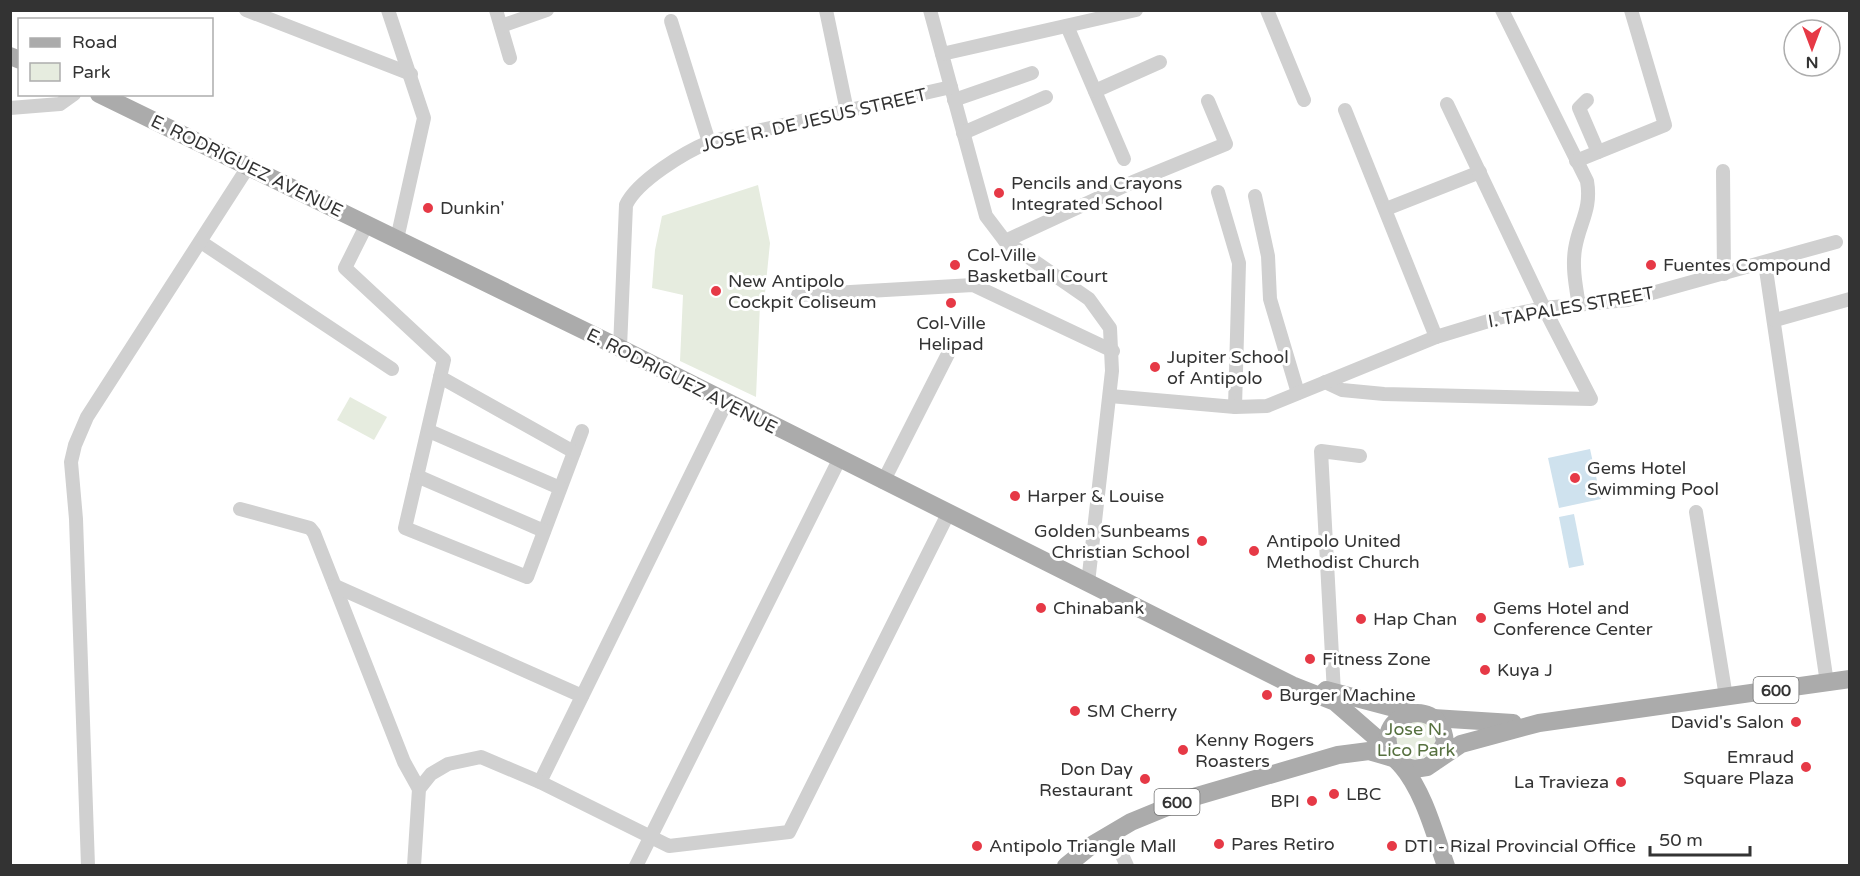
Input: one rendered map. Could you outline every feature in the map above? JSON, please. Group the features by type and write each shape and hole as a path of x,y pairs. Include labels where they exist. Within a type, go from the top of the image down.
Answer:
{"main road":[{"name":"E. RODRIGUEZ AVENUE","path":"103,96 620,348 883,483 1292,685 1335,702 1394,757"},
{"name":"E. RODRIGUEZ AVENUE","path":"1264,671 1334,693 1413,712"},
{"name":"600","path":"1300,765 1369,751 1394,757 1421,769 1461,744 1539,723 1850,680"},
{"name":"600","path":"1066,866 1112,833 1161,808 1300,765 1392,726 1397,719 1413,712 1424,713 1433,718 1474,723 1539,723"},
{"path":"1426,810 1426,781 1445,742 1442,729 1433,718"},
{"path":"1392,726 1388,737 1394,757 1409,775 1426,810 1446,866"}],"street":[{"path":"246,10 411,75"},
{"path":"388,10 424,118 397,239"},
{"path":"496,10 510,58"},
{"path":"501,26 547,10"},
{"path":"826,10 847,111"},
{"path":"930,10 986,216 1005,241 1089,299 1110,328 1113,351 1110,396 1088,583"},
{"path":"942,54 1067,26 1100,15 1136,10"},
{"path":"1267,10 1304,100"},
{"path":"1576,161 1665,125 1631,10"},
{"path":"1502,11 1587,181 1590,198 1575,249 1574,270 1579,306"},
{"path":"671,21 709,142"},
{"path":"1067,26 1124,159"},
{"path":"1095,91 1160,63"},
{"name":"JOSE R. DE JESUS STREET","path":"620,348 626,205 629,199 660,170 694,148 709,142 847,111 952,94 1032,73"},
{"path":"10,108 60,104 71,96"},
{"path":"963,133 1046,97"},
{"path":"1587,100 1579,108 1598,152"},
{"path":"1005,241 1133,182 1226,144 1208,101"},
{"path":"1325,382 1342,390 1384,394 1591,399 1544,309 1447,104"},
{"path":"1345,111 1436,337"},
{"path":"88,866 76,519 71,462 75,445 87,417 248,167"},
{"path":"1723,171 1724,274"},
{"path":"1386,209 1480,172"},
{"path":"1218,192 1239,263 1235,407"},
{"path":"1255,196 1268,256 1269,299 1298,393"},
{"path":"368,225 345,268 444,360 405,528 527,577 582,431"},
{"path":"201,242 392,369"},
{"name":"I. TAPALES STREET","path":"1110,396 1235,407 1267,406 1436,337 1505,316 1544,309 1627,300 1836,242"},
{"path":"1765,263 1827,683"},
{"path":"798,295 973,285 1113,351"},
{"path":"1775,320 1850,299"},
{"path":"883,483 950,350"},
{"path":"440,377 574,452"},
{"path":"540,782 726,403"},
{"path":"429,431 560,488"},
{"path":"1334,693 1322,451 1360,456"},
{"path":"636,866 839,460"},
{"path":"417,477 544,531"},
{"path":"240,509 310,528 314,533 404,762 419,789 414,866"},
{"path":"1696,512 1726,697"},
{"path":"419,789 431,774 448,764 481,757 540,782 669,846 789,832 948,514"},
{"path":"335,586 582,696"},
{"path":"1112,833 1127,866"}],"green space":[{"name":"New Antipolo Cockpit Coliseum","path":"758,185 770,243 764,303 760,304 756,397 680,361 683,295 652,288 655,250 662,216"},
{"path":"350,397 387,417 374,440 337,420"},
{"name":"Jose N. Lico Park","path":"1416,721 1429,727 1435,740 1429,753 1416,759 1403,753 1397,740 1403,727"}],"water":[{"name":"Gems Hotel Swimming Pool","path":"1590,449 1601,499 1559,508 1548,458"},
{"path":"1574,514 1584,565 1569,568 1559,517"}],"place":[{"name":"Pencils and Crayons Integrated School","path":"999,193"},
{"name":"Dunkin'","path":"428,208"},
{"name":"Col-Ville Basketball Court","path":"955,265"},
{"name":"Fuentes Compound","path":"1651,265"},
{"name":"New Antipolo Cockpit Coliseum","path":"716,291"},
{"name":"Col-Ville Helipad","path":"951,303"},
{"name":"Jupiter School of Antipolo","path":"1155,367"},
{"name":"Gems Hotel Swimming Pool","path":"1575,478"},
{"name":"Harper & Louise","path":"1015,496"},
{"name":"Golden Sunbeams Christian School","path":"1202,541"},
{"name":"Antipolo United Methodist Church","path":"1254,551"},
{"name":"Chinabank","path":"1041,608"},
{"name":"Gems Hotel and Conference Center","path":"1481,618"},
{"name":"Hap Chan","path":"1361,619"},
{"name":"Fitness Zone","path":"1310,659"},
{"name":"Kuya J","path":"1485,670"},
{"name":"Burger Machine","path":"1267,695"},
{"name":"SM Cherry","path":"1075,711"},
{"name":"David's Salon","path":"1796,722"},
{"name":"Kenny Rogers Roasters","path":"1183,750"},
{"name":"Emraud Square Plaza","path":"1806,767"},
{"name":"Don Day Restaurant","path":"1145,779"},
{"name":"La Travieza","path":"1621,782"},
{"name":"LBC","path":"1334,794"},
{"name":"BPI","path":"1312,801"},
{"name":"Pares Retiro","path":"1219,844"},
{"name":"Antipolo Triangle Mall","path":"977,846"},
{"name":"DTI - Rizal Provincial Office","path":"1392,846"}]}
